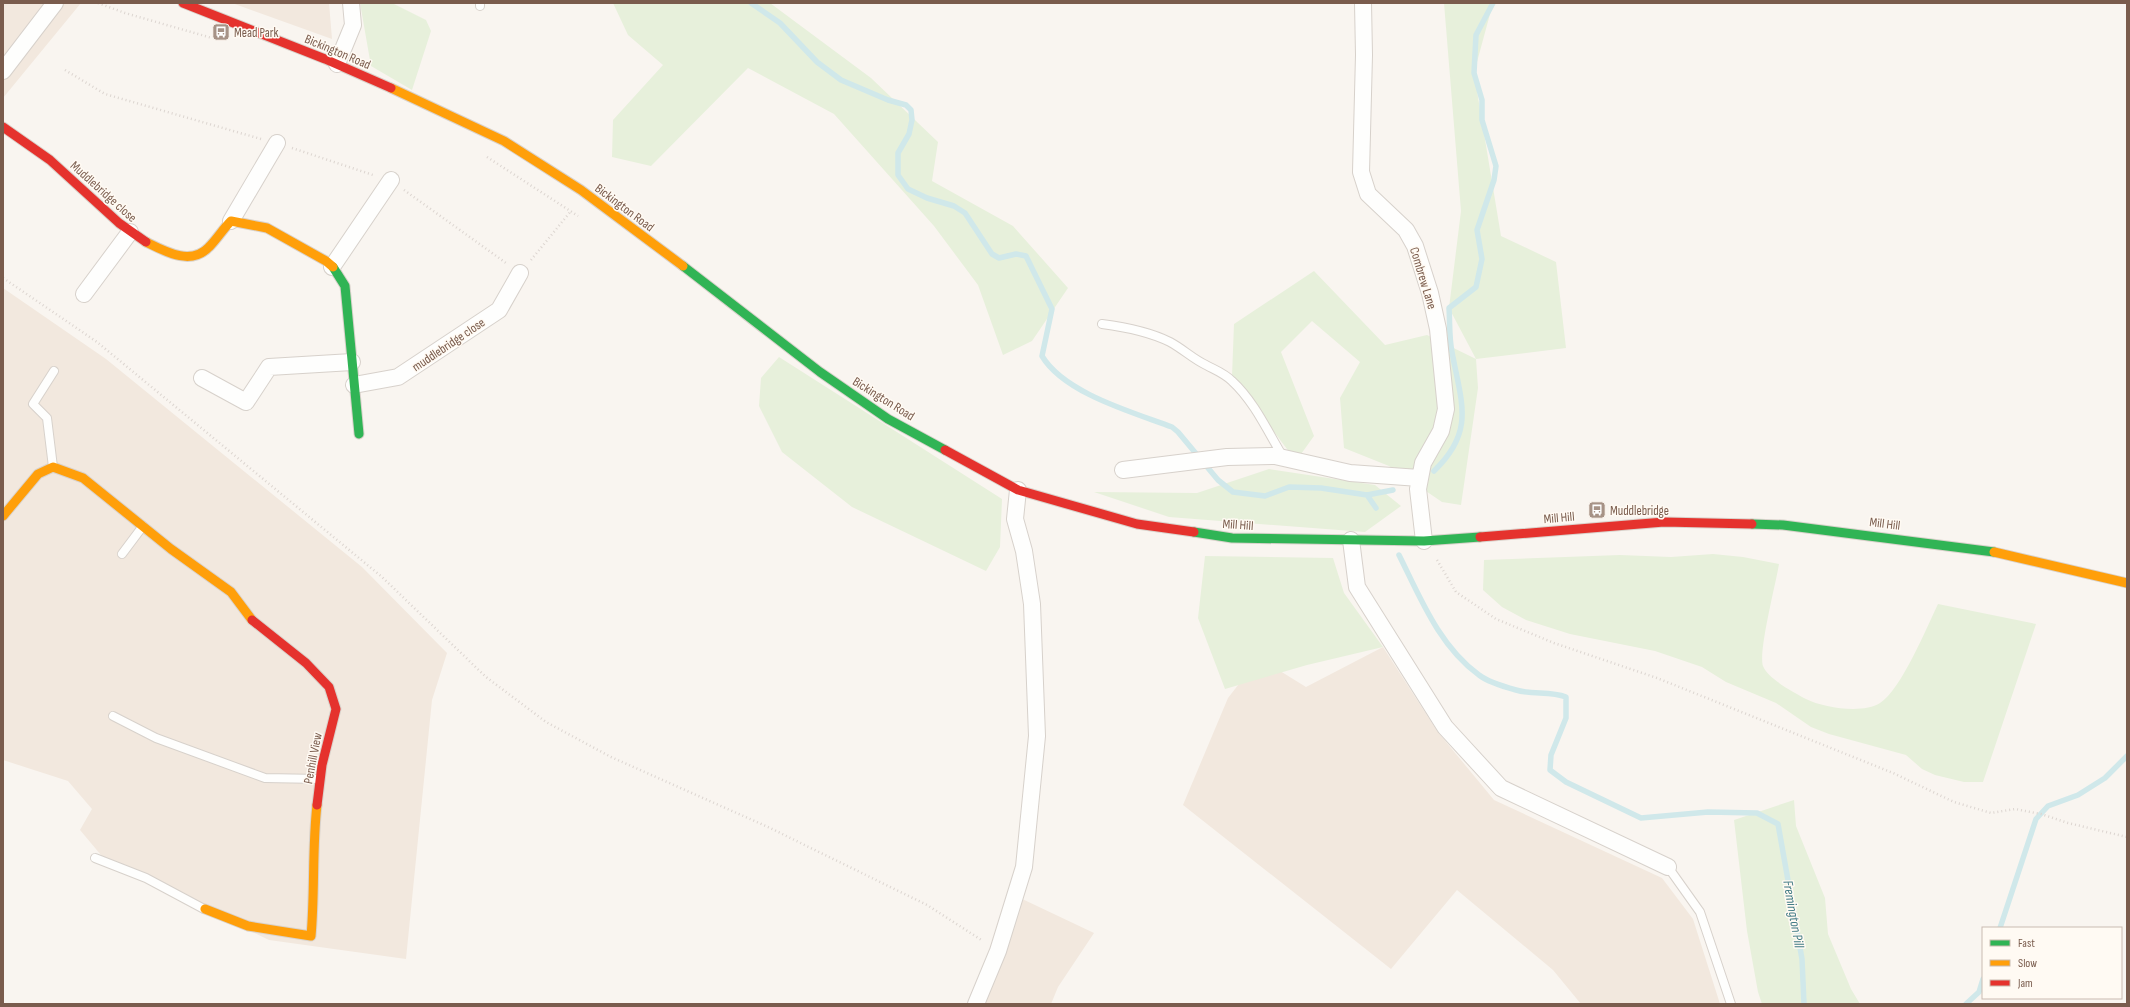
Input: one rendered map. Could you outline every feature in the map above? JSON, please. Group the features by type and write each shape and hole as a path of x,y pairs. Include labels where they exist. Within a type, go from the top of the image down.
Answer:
{"main road":[{"name":"Bickington Road","path":"183,3 337,64 424,102 504,141 587,195 738,308 832,381 888,419 1018,490"},
{"name":"Muddlebridge close","path":"3,127 51,161 130,232 175,255 191,258 201,255 208,249 223,228 231,221"},
{"path":"231,221 267,228 326,261 345,286 359,434"},
{"path":"3,516 38,474 53,467"},
{"name":"Penhill View","path":"53,467 83,478 171,549 231,592 255,624 306,663 329,687 336,709 321,779 314,832 314,899 311,936 270,931 248,926 205,909"},
{"name":"Mill Hill","path":"1018,490 1137,524 1225,537 1424,541 1664,522 1783,525 1985,550 2127,583"}],"street":[{"path":"3,71 55,3"},
{"path":"337,64 352,26 351,3"},
{"name":"Combrew Lane","path":"1363,3 1364,55 1361,172 1363,183 1368,194 1406,230 1415,246 1430,294 1438,329 1446,409 1441,431 1423,463 1418,489 1424,541"},
{"path":"231,221 276,143"},
{"path":"332,267 391,180"},
{"name":"muddlebridge close","path":"84,294 130,232"},
{"name":"muddlebridge close","path":"354,385 398,377 499,310 520,273"},
{"path":"202,378 246,402 269,367 352,362"},
{"path":"1123,470 1227,457 1275,456 1350,472 1420,478"},
{"path":"976,1004 998,951 1024,867 1037,736 1032,604 1024,551 1015,519 1018,490"},
{"path":"1351,540 1357,587 1445,727 1501,788 1668,867"}],"lane":[{"path":"1102,324 1124,327 1164,339 1224,374 1233,382 1259,416 1283,458"},
{"path":"53,467 47,418 33,404 54,371"},
{"path":"122,554 143,526"},
{"path":"113,716 156,738 265,778 321,779"},
{"path":"95,858 146,878 205,909"},
{"path":"1668,867 1700,912 1732,1004"}],"path":[{"path":"98,3 125,13 216,39"},
{"path":"65,70 106,94 276,143 391,180 520,273 571,211"},
{"path":"481,153 581,217"},
{"path":"3,278 103,347 382,577 486,677 546,722 611,757 768,827 927,905 998,951"},
{"path":"1424,541 1456,592 1496,619 1517,628 1554,643 1664,681 1893,773 1954,802 1991,813 2015,809 2040,814 2068,823 2127,837"}],"shaded area":[{"path":"3,3 81,3 3,98"},
{"path":"232,3 329,3 332,39"},
{"path":"3,288 106,359 362,567 447,653 432,700 406,959 269,940 106,861 80,830 92,809 68,781 3,760"},
{"path":"1383,647 1437,731 1494,800 1662,878 1693,919 1720,1004 1581,1004 1553,970 1457,890 1391,969 1183,805 1228,698 1259,658 1306,687"},
{"path":"1018,897 1094,933 1058,987 1051,1004 976,1004"}],"green space":[{"path":"360,3 392,3 426,20 431,31 412,90 371,66"},
{"path":"613,3 770,3 871,78 938,142 932,181 1013,226 1068,288 1032,341 1003,355 978,285 934,226 834,114 748,68 651,166 612,157 613,120 663,65 628,35"},
{"path":"1444,3 1493,3 1474,73 1501,236 1556,262 1566,348 1476,359 1449,308 1461,211"},
{"path":"1314,271 1385,345 1427,335 1476,359 1478,388 1461,505 1442,502 1389,466 1344,448 1340,398 1360,362 1312,321 1281,352 1314,436 1296,461 1232,376 1234,324"},
{"path":"779,357 1002,499 1000,547 986,571 852,507 782,452 759,406 761,378"},
{"path":"1269,469 1375,485 1401,506 1365,532 1169,517 1094,492 1197,493"},
{"path":"1713,554 1743,557 1779,564 1765,633 1762,658 1763,666 1770,676 1782,685 1806,699 1823,705 1854,709 1864,708 1880,703 1888,696 1905,672 1938,604 2036,624 1983,782 1964,782 1935,775 1922,769 1906,755 1829,734 1811,727 1776,703 1726,682 1702,667 1655,651 1570,634 1526,620 1502,607 1483,590 1484,560 1620,555 1671,557"},
{"path":"1205,556 1333,558 1344,593 1383,647 1307,665 1225,689 1198,618"},
{"path":"1794,800 1796,826 1825,898 1828,934 1851,989 1860,1004 1762,1004 1758,992 1747,931 1734,820"}],"waterway":[{"path":"751,3 780,23 817,62 841,80 888,100 906,105 911,110 912,120 909,134 898,153 898,175 908,189 927,198 954,206 965,213 992,254 999,258 1016,254 1026,256 1052,309 1042,356 1052,369 1066,381 1100,400 1172,427 1178,432 1218,480 1233,492 1265,496 1289,487 1321,488 1367,495 1376,508"},
{"path":"1434,471 1456,443 1461,429 1461,401 1451,347 1449,308 1476,287 1482,259 1477,230 1494,180 1496,166 1482,120 1482,100 1474,73 1476,35 1493,3"},
{"path":"1367,495 1393,490"},
{"name":"Fremington Pill","path":"1399,555 1432,620 1453,650 1479,675 1502,686 1522,691 1554,694 1566,697 1566,718 1551,755 1550,770 1566,782 1641,818 1708,812 1757,813 1778,824 1802,959 1804,1004"},
{"path":"2000,927 2036,819 2048,806 2078,795 2105,778 2127,756"},
{"path":"1966,1004 1979,992 1982,982"}],"traffic: fast":[{"path":"683,266 820,372 888,419 945,450"},
{"path":"333,267 345,286 359,434"},
{"path":"1752,524 1783,525 1994,552"},
{"path":"1194,532 1232,538 1424,541 1480,537"}],"traffic: slow":[{"path":"391,88 504,141 581,190 683,266"},
{"path":"146,242 170,253 194,256 202,253 209,247 231,221 267,228 326,261 333,267"},
{"path":"3,516 38,474 53,467 83,478 171,549 231,592 252,620"},
{"path":"1994,552 2127,583"},
{"path":"205,909 248,926 311,936 317,805"}],"traffic: jam":[{"path":"183,3 325,59 391,88"},
{"path":"3,127 50,160 119,223 146,242"},
{"path":"945,450 1018,490 1137,524 1194,532"},
{"path":"1480,537 1664,522 1752,524"},
{"path":"252,620 306,663 329,687 336,709 322,765 317,805"}],"place":[{"name":"Mead Park","path":"221,32"},
{"name":"Muddlebridge","path":"1597,510"}]}
